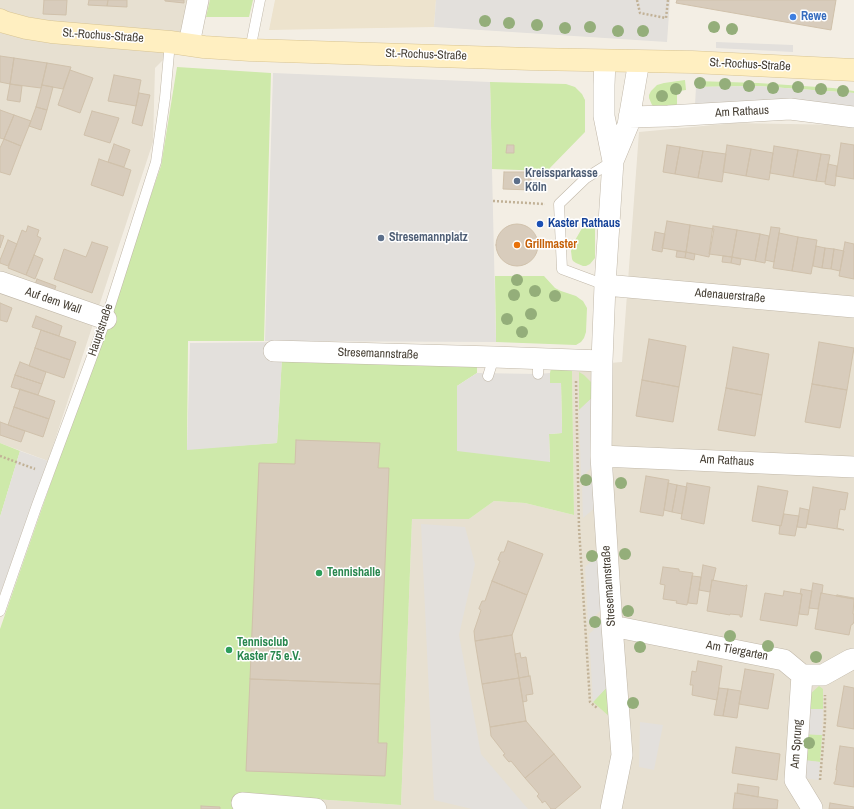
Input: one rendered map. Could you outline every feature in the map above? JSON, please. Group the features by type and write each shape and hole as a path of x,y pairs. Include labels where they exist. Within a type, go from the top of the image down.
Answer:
{"street":[{"path":"179,43 198,0"},
{"name":"St.-Rochus-Straße","path":"0,20 26,28 51,32 250,50 605,61 692,62 854,70"},
{"name":"Stresemannstraße","path":"605,61 604,116 613,162 602,361 601,456 622,755 610,809"},
{"name":"Stresemannstraße","path":"613,162 628,125 640,61"},
{"name":"Am Rathaus","path":"629,117 790,109 854,117"},
{"name":"Auf dem Wall","path":"0,282 106,319"},
{"name":"Adenauerstraße","path":"606,285 854,307"},
{"name":"Stresemannstraße","path":"274,351 491,366 538,366 576,360 602,361"},
{"name":"Am Rathaus","path":"601,456 854,467"},
{"name":"Am Tiergarten","path":"612,626 784,660 802,675"},
{"path":"802,675 823,675 854,659"},
{"name":"Am Sprung","path":"802,675 794,780 812,808"},
{"path":"242,803 316,809"}],"lane":[{"path":"250,50 260,0"},
{"name":"Hauptstraße","path":"0,611 106,319 156,162 165,98 179,43"},
{"path":"606,285 562,270 559,204 586,178 613,162"}],"path":[{"path":"637,0 640,13 666,18 668,0"},
{"path":"493,201 559,204"},
{"path":"576,360 579,528 590,702 620,730"},
{"path":"0,456 49,474"},
{"path":"812,808 820,786 822,773 825,721 825,688 823,675"}],"shaded area":[{"path":"0,0 210,0 206,17 155,68 153,142 48,461 0,443"},
{"path":"275,0 436,0 434,27 269,30"},
{"path":"436,0 670,0 667,42 434,27"},
{"path":"716,42 793,45 793,52 716,48"},
{"name":"Stresemannplatz","path":"273,73 490,82 496,342 265,341"},
{"path":"757,86 854,93 854,110 695,105 696,87"},
{"path":"735,123 842,125 854,127 854,809 241,809 242,794 401,805 412,519 469,519 494,501 525,503 574,515 572,366 622,362 639,132"},
{"path":"283,342 277,443 187,450 190,343"},
{"path":"477,373 550,373 550,383 561,383 562,433 549,434 550,462 457,451 457,386"},
{"path":"595,395 595,464 581,478 579,410"},
{"path":"20,451 48,461 0,594 0,517"},
{"path":"596,474 596,507 583,518 582,488"},
{"path":"421,524 465,527 475,564 459,635 481,754 528,809 472,809 434,800"},
{"path":"599,554 603,608 588,623 585,567"},
{"path":"604,620 609,685 593,702 589,634"},
{"path":"809,709 823,709 822,735 805,734"},
{"path":"640,722 663,725 654,770 639,767"},
{"path":"803,760 820,762 819,780 802,778"}],"green space":[{"path":"210,0 253,0 249,17 206,17"},
{"name":"Tennisclub Kaster 75 e.V.","path":"177,67 271,73 264,341 188,341 187,449 277,443 282,356 477,366 477,373 457,386 550,462 549,434 562,433 561,383 550,383 551,368 572,366 574,515 525,503 494,501 469,519 412,519 401,805 242,794 241,809 0,809 0,629 161,166"},
{"path":"685,80 686,90 679,91 677,93 677,104 675,107 656,108 652,105 649,95 657,85"},
{"path":"696,81 833,88 854,91 854,93 757,86 696,87"},
{"path":"490,82 566,84 575,87 582,94 585,100 585,132 547,171 492,169"},
{"path":"590,220 595,226 595,258 590,264 583,266 573,261 571,251 574,242 585,223"},
{"path":"495,276 544,276 555,288 576,296 583,301 587,308 586,332 584,338 576,345 496,342"},
{"path":"579,372 591,382 595,395 579,410"},
{"path":"0,443 20,451 0,517"},
{"path":"609,685 610,717 593,702"},
{"path":"819,686 823,689 823,709 808,709 809,695"},
{"path":"805,734 822,735 820,762 803,760"}],"building":[{"path":"44,0 67,0 66,15 43,14"},
{"path":"89,0 108,0 107,6 88,5"},
{"path":"108,0 127,0 127,7 107,6"},
{"path":"184,0 184,3 165,1"},
{"name":"Rewe","path":"677,0 836,0 831,30 676,3"},
{"path":"0,56 14,58 10,84 0,82"},
{"path":"14,58 47,63 41,88 10,84"},
{"path":"47,63 71,67 63,89 42,85"},
{"path":"70,70 93,78 80,113 58,105"},
{"path":"114,75 141,80 136,106 108,101"},
{"path":"10,84 22,86 20,102 7,100"},
{"path":"42,85 53,87 47,110 36,107"},
{"path":"139,93 150,95 142,126 132,123"},
{"path":"36,107 47,110 41,130 29,126"},
{"path":"0,110 14,115 4,139 0,138"},
{"path":"92,111 119,118 110,143 84,135"},
{"path":"14,115 31,121 21,146 4,139"},
{"path":"4,139 21,146 10,175 0,172 0,148"},
{"path":"841,143 854,145 854,179 836,176"},
{"path":"114,144 130,150 124,167 108,162"},
{"path":"507,145 514,145 514,153 506,153"},
{"path":"667,145 680,147 675,174 663,172"},
{"path":"727,145 751,149 746,176 723,172"},
{"path":"774,146 798,150 793,177 770,173"},
{"path":"680,147 703,151 698,178 675,174"},
{"path":"751,149 773,153 769,180 746,176"},
{"path":"798,150 821,154 816,181 793,177"},
{"path":"703,151 726,154 722,182 698,178"},
{"path":"821,154 830,155 825,182 816,181"},
{"path":"99,159 131,170 123,196 91,185"},
{"path":"828,164 837,166 835,186 825,184"},
{"name":"Kreissparkasse Köln","path":"504,172 531,172 531,190 503,189"},
{"path":"667,221 690,225 686,252 662,248"},
{"name":"Grillmaster","path":"513,224 521,224 529,227 535,233 538,245 535,257 529,263 521,266 513,266 505,263 499,257 496,249 496,241 499,233 505,227"},
{"path":"690,225 714,229 709,257 686,252"},
{"path":"28,226 39,230 37,236 41,238 26,275 8,268 22,230 26,232"},
{"path":"713,226 737,230 732,257 709,254"},
{"path":"771,227 780,228 774,262 765,260"},
{"path":"737,230 760,234 755,261 732,257"},
{"path":"655,232 665,234 662,252 652,250"},
{"path":"779,233 798,237 792,271 773,268"},
{"path":"760,234 769,236 765,263 755,261"},
{"path":"0,235 4,236 0,248"},
{"path":"798,237 817,240 811,274 792,271"},
{"path":"8,240 17,244 8,266 0,263 0,260"},
{"path":"92,242 108,247 92,293 54,279 64,249 86,257"},
{"path":"845,242 854,244 854,279 839,276"},
{"path":"816,246 825,248 822,268 813,266"},
{"path":"825,248 834,249 831,269 822,268"},
{"path":"834,249 844,251 840,271 831,269"},
{"path":"677,251 686,252 685,258 676,257"},
{"path":"686,252 695,254 694,260 685,258"},
{"path":"34,255 43,259 35,279 26,275"},
{"path":"723,256 732,257 731,263 722,262"},
{"path":"732,257 741,259 740,265 731,263"},
{"path":"37,279 56,286 52,297 33,291"},
{"path":"0,303 12,308 7,322 0,320"},
{"path":"36,316 62,326 59,336 32,327"},
{"path":"41,330 76,342 70,360 35,348"},
{"path":"649,339 686,346 679,387 642,380"},
{"path":"819,342 854,348 847,390 812,384"},
{"path":"733,347 769,354 762,395 726,388"},
{"path":"35,348 70,360 64,378 29,366"},
{"path":"20,362 46,372 42,384 15,375"},
{"path":"15,375 42,384 38,395 11,387"},
{"path":"642,380 679,387 673,422 636,416"},
{"path":"812,384 847,390 840,428 805,422"},
{"path":"726,388 762,395 755,436 718,430"},
{"path":"20,389 55,401 49,419 14,407"},
{"path":"14,407 49,419 43,437 8,425"},
{"path":"0,422 25,431 21,442 0,435"},
{"name":"Tennishalle","path":"296,440 380,443 378,468 389,468 380,684 250,679 259,463 295,464"},
{"path":"646,476 669,480 663,516 640,512"},
{"path":"668,483 677,485 672,512 664,510"},
{"path":"687,483 710,487 704,524 681,519"},
{"path":"677,485 687,487 682,514 672,512"},
{"path":"758,486 788,491 781,526 752,521"},
{"path":"813,487 848,493 845,510 840,509 837,528 844,530 807,524"},
{"path":"800,508 809,510 806,528 797,527"},
{"path":"784,514 799,516 795,536 779,534 780,525 781,526"},
{"path":"508,541 543,554 527,595 492,581 500,561 498,559 501,552 504,552"},
{"path":"703,565 716,568 710,592 699,590"},
{"path":"663,567 693,573 687,605 676,603 677,601 663,599 665,585 660,584"},
{"path":"692,576 701,577 697,604 688,603"},
{"path":"712,580 745,586 747,585 742,617 740,617 740,615 730,615 707,611"},
{"path":"492,581 527,595 512,635 475,641 474,631 481,610 479,608 482,601 485,601"},
{"path":"813,583 823,585 818,609 809,608"},
{"path":"801,589 812,591 808,615 799,614 802,594 800,594"},
{"path":"784,591 802,594 797,626 760,620 765,593 783,596"},
{"path":"821,593 854,599 854,621 851,625 849,635 815,629"},
{"path":"836,596 854,598 854,599"},
{"path":"512,635 519,678 482,684 475,641"},
{"path":"520,653 521,658 526,657 529,676 519,678 515,654"},
{"path":"698,661 722,666 717,700 692,695 693,685 690,685 692,671 696,672"},
{"path":"745,669 774,674 768,709 739,704"},
{"path":"530,676 533,694 526,695 527,701 523,702 519,678"},
{"path":"519,678 526,721 490,727 482,684"},
{"path":"250,679 380,684 378,743 387,743 385,776 246,771"},
{"path":"844,686 854,688 854,729 837,726"},
{"path":"719,688 728,689 723,716 714,715"},
{"path":"728,689 741,691 737,718 723,716"},
{"path":"526,721 554,754 525,778 511,761 509,762 503,755 505,754 491,736 490,727"},
{"path":"840,746 854,748 854,787 834,784"},
{"path":"736,747 780,754 777,780 732,773"},
{"path":"554,754 581,787 555,809 551,809 545,801 542,803 537,796 539,794 525,778"},
{"path":"738,784 759,787 758,797 737,793"},
{"path":"735,793 778,800 777,809 733,809"},
{"path":"830,803 854,807 854,809 829,809"},
{"path":"201,806 220,807 220,809 201,809"}],"place":[{"name":"Rewe","path":"793,17"},
{"name":"Kreissparkasse Köln","path":"517,181"},
{"name":"Kaster Rathaus","path":"540,224"},
{"name":"Stresemannplatz","path":"381,238"},
{"name":"Grillmaster","path":"517,245"},
{"name":"Tennishalle","path":"319,573"},
{"name":"Tennisclub Kaster 75 e.V.","path":"229,650"}]}
